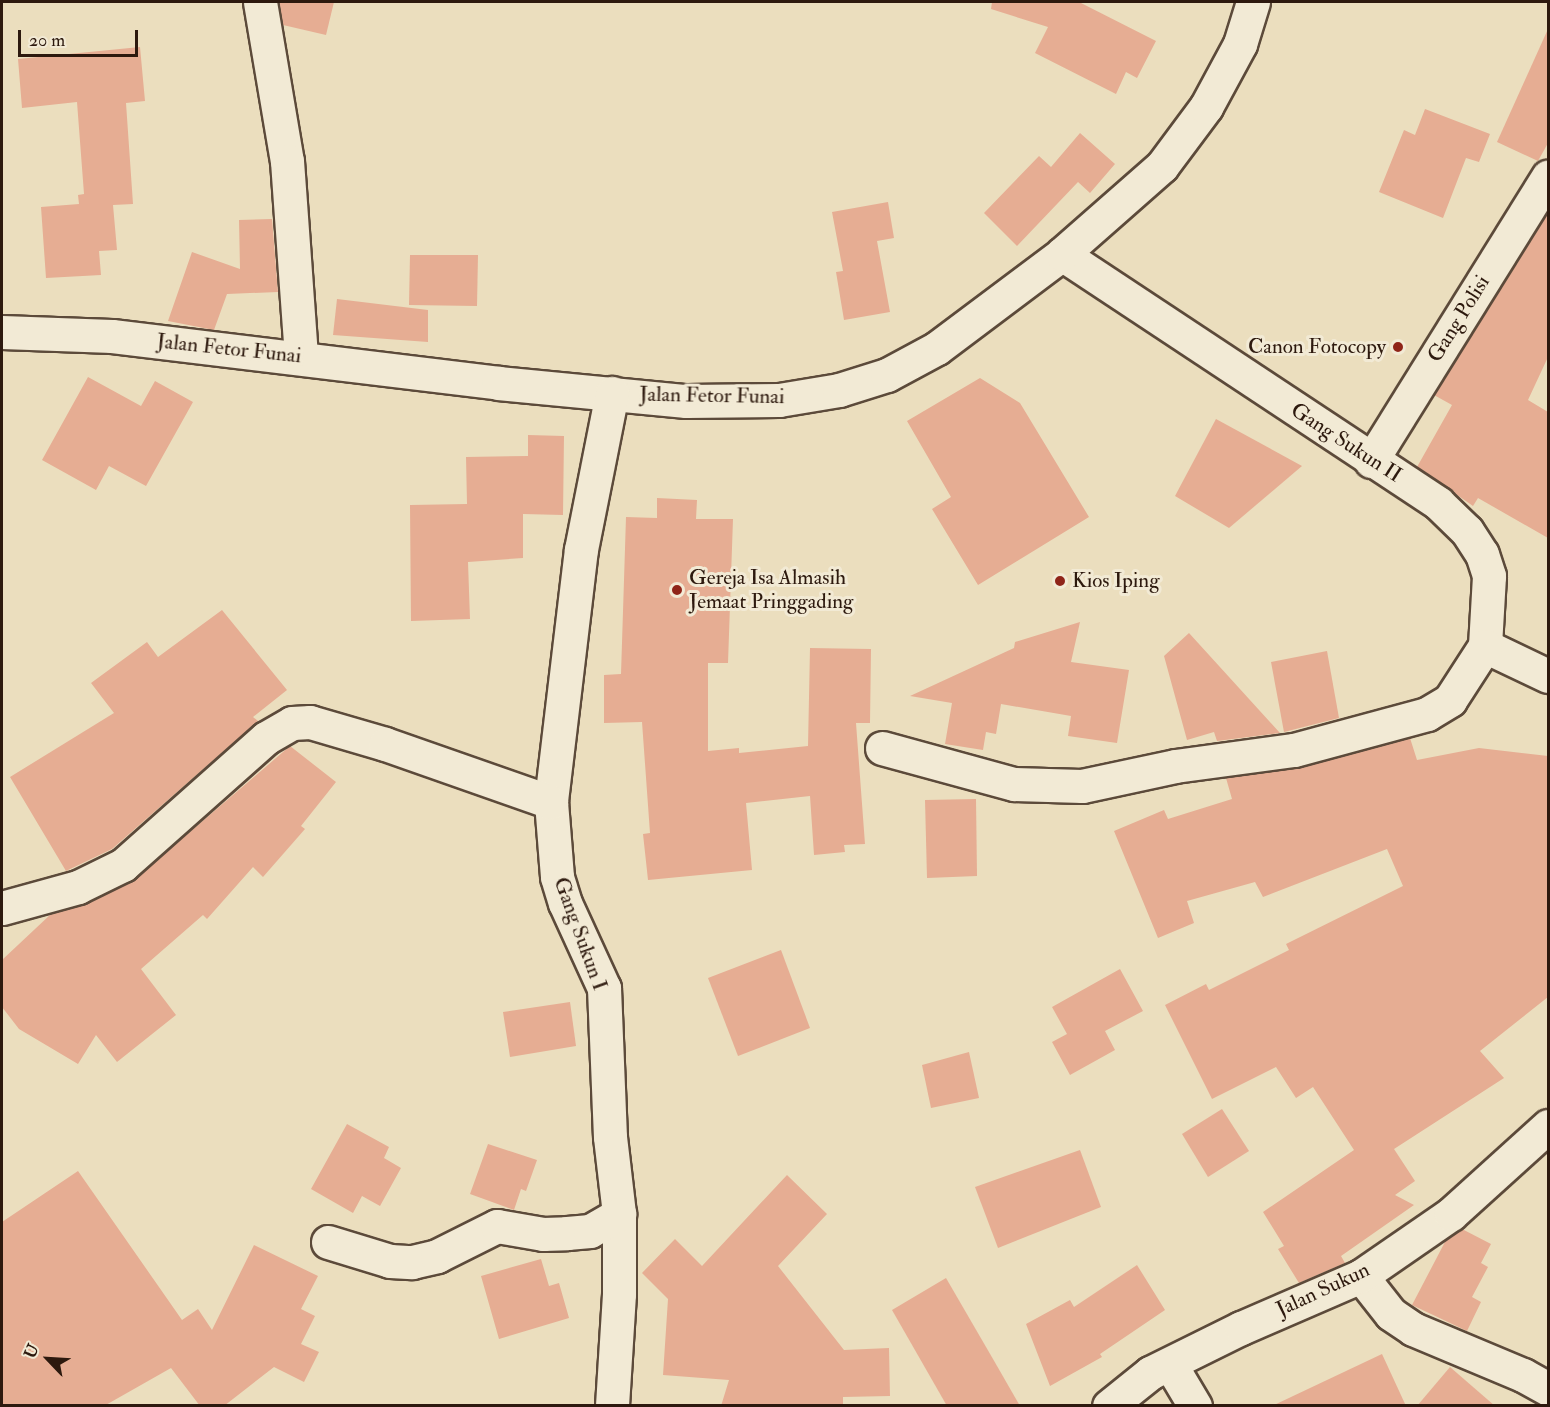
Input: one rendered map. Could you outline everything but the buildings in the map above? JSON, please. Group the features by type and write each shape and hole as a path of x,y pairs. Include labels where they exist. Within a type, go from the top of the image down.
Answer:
{"street":[{"path":"260,2 287,161 301,357"},
{"name":"Jalan Fetor Funai","path":"2,332 112,336 301,357 487,382 686,400 778,400 839,390 887,375 937,348 1062,254 1162,165 1206,107 1240,44 1253,2"},
{"name":"Gang Polisi","path":"1371,461 1548,177"},
{"name":"Gang Sukun II","path":"1062,254 1371,461 1438,503 1467,531 1482,554 1489,576 1485,646"},
{"name":"Gang Sukun I","path":"612,393 581,549 550,802 557,877 565,903 604,988 610,1137 619,1214 619,1294 612,1406"},
{"path":"882,748 1014,784 1049,788 1105,782 1175,766 1294,750 1427,714 1450,700 1485,646 1548,676"},
{"path":"2,908 78,887 123,865 266,738 292,723 310,722 385,744 550,802"},
{"name":"Jalan Sukun","path":"1109,1406 1150,1373 1241,1328 1360,1276 1451,1214 1548,1126"},
{"path":"328,1242 390,1261 412,1262 437,1256 497,1226 543,1234 590,1231 619,1214"},
{"path":"1360,1276 1391,1314 1413,1329 1523,1375 1548,1389"},
{"path":"1170,1364 1195,1406"}],"place":[{"name":"Canon Fotocopy","path":"1398,347"},
{"name":"Kios Iping","path":"1060,581"},
{"name":"Gereja Isa Almasih Jemaat Pringgading","path":"677,590"}]}
